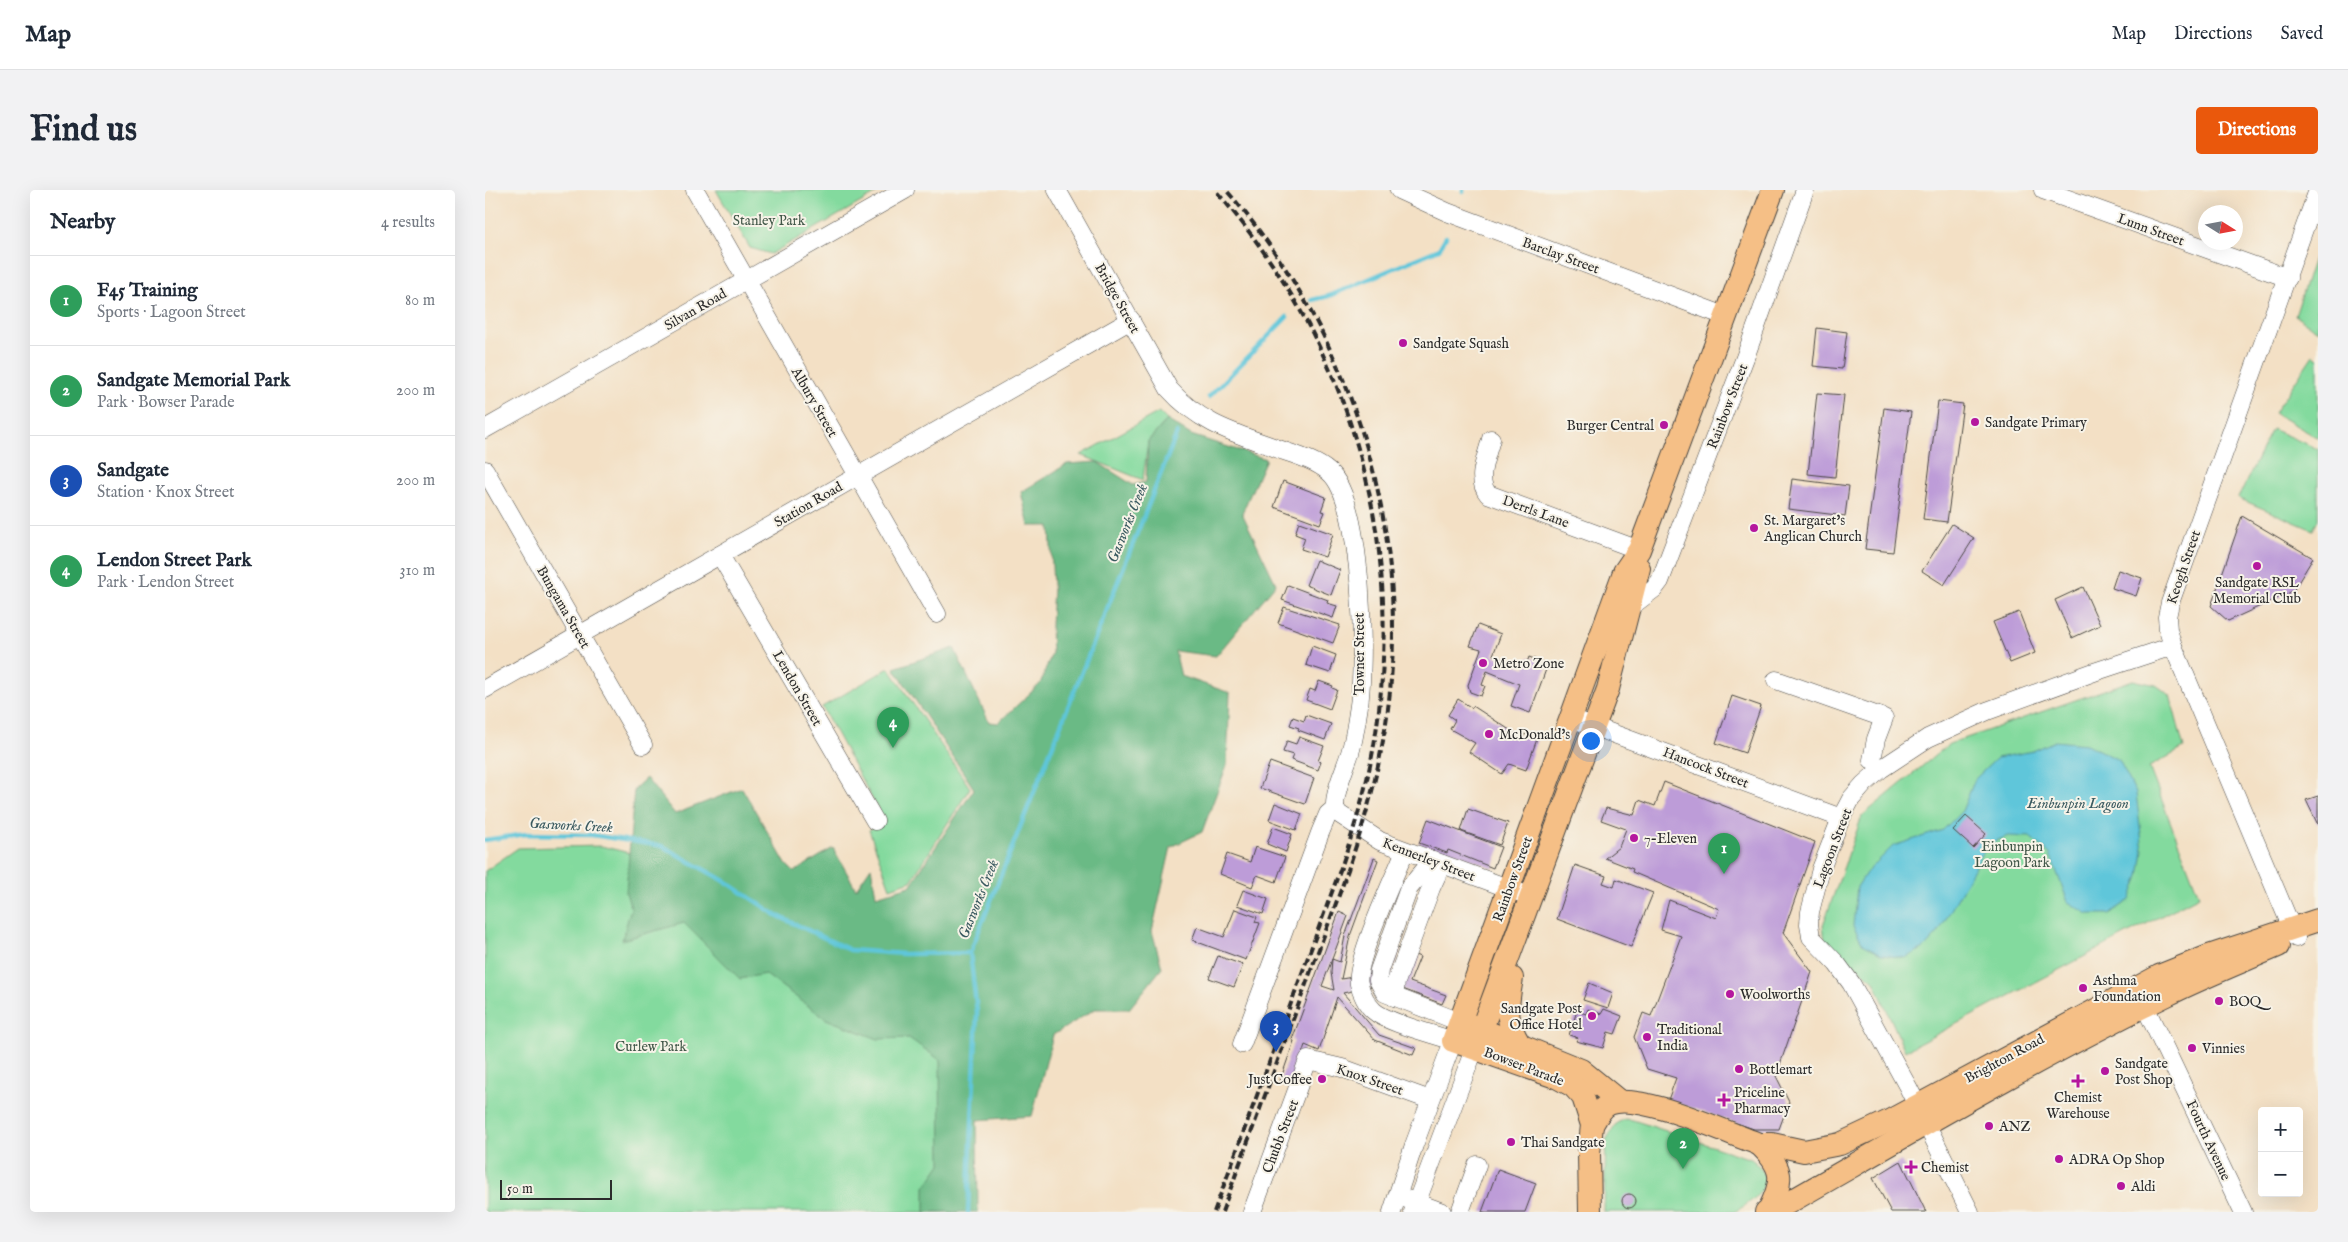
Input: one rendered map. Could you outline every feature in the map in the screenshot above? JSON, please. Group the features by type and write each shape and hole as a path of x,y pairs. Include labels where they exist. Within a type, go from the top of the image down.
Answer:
{"main road":[{"name":"Rainbow Street","path":"1456,1031 1624,572 1639,550 1773,190"},
{"name":"Rainbow Street","path":"1478,1038 1608,689 1639,572 1639,550"},
{"name":"Brighton Road","path":"1759,1144 1772,1144 1804,1151 1840,1144 1964,1101 2140,997 2294,933 2318,920"},
{"name":"Brighton Road","path":"2294,933 2318,929"},
{"path":"1512,947 1513,975 1507,1007 1510,1030 1520,1045"},
{"name":"Bowser Parade","path":"1456,1031 1478,1038 1520,1045 1581,1070 1619,1101"},
{"name":"Bowser Parade","path":"1478,1038 1573,1086 1583,1097 1592,1125"},
{"path":"1590,1212 1589,1153 1592,1125 1607,1105 1619,1101 1643,1102 1759,1144"},
{"name":"Brighton Road","path":"1768,1211 1781,1206 1921,1115"},
{"name":"Brighton Road","path":"1759,1144 1775,1160 1780,1173 1779,1187 1768,1211"}],"street":[{"name":"Albury Street","path":"695,190 937,614"},
{"name":"Silvan Road","path":"485,428 905,190"},
{"name":"Bridge Street","path":"1057,190 1169,389 1183,404"},
{"name":"Barclay Street","path":"1399,190 1447,212 1725,316"},
{"name":"Rainbow Street","path":"1629,608 1654,589 1660,581 1748,351 1805,190"},
{"name":"Lunn Street","path":"2043,190 2288,278"},
{"name":"Keogh Street","path":"2294,933 2173,646 2168,630 2167,617 2170,604 2318,190"},
{"name":"Station Road","path":"485,689 1131,320"},
{"name":"Towner Street","path":"1183,404 1207,422 1321,466 1339,485 1355,541 1362,650 1362,681 1351,750 1335,808 1328,814 1242,1044"},
{"name":"Derrls Lane","path":"1491,439 1481,478 1482,487 1488,494 1639,550"},
{"name":"Bungama Street","path":"485,470 643,745"},
{"name":"Lendon Street","path":"720,555 875,821"},
{"name":"Lagoon Street","path":"1970,1212 1851,983 1837,964 1811,937 1809,924 1812,902 1821,869 1841,818 1851,799 1863,784 1881,769 1943,730 2005,704 2173,646"},
{"path":"1775,680 1884,718 1876,739 1872,760"},
{"name":"Hancock Street","path":"1571,718 1841,818"},
{"name":"Kennerley Street","path":"1335,808 1339,814 1369,834 1405,850 1531,897"},
{"path":"1405,850 1364,951 1359,984 1366,1002 1373,1011 1385,1018 1456,1031"},
{"path":"1437,862 1409,888 1379,970 1378,980 1385,994 1456,1031"},
{"name":"Fourth Avenue","path":"2140,997 2243,1212"},
{"name":"Rainbow Street","path":"1395,1204 1430,1100 1456,1031"},
{"name":"Rainbow Street","path":"1415,1207 1478,1038"},
{"name":"Knox Street","path":"1309,1060 1342,1068 1430,1100"},
{"name":"Chubb Street","path":"1252,1212 1309,1060"},
{"path":"1459,1212 1477,1165"},
{"path":"1395,1204 1442,1212"}],"green space":[{"name":"Stanley Park","path":"716,190 882,190 771,254 750,248"},
{"path":"2318,246 2318,331 2295,316"},
{"path":"2313,355 2318,358 2318,438 2274,413"},
{"path":"1159,412 1167,420 1148,441 1143,480 1081,455"},
{"path":"1167,420 1191,435 1266,459 1242,513 1276,584 1216,656 1175,651 1181,676 1230,693 1227,765 1202,832 1171,847 1152,931 1162,968 1129,1009 1095,1009 1053,1035 1032,1116 977,1120 978,1212 925,1212 925,1187 941,1164 940,1060 909,1038 878,1039 826,1019 765,974 740,979 684,923 622,940 631,908 626,893 634,789 646,778 675,814 742,788 786,864 794,872 833,848 856,889 871,867 876,896 910,886 974,789 894,668 954,648 989,722 998,723 1040,684 1052,653 1053,586 1050,526 1029,526 1021,492 1067,464 1097,462 1133,485 1146,482 1148,441"},
{"path":"2272,429 2318,449 2318,520 2313,530 2238,498"},
{"path":"889,668 970,788 911,881 890,888 869,830 885,822 822,707"},
{"name":"Einbunpin Lagoon Park","path":"2133,680 2156,685 2170,695 2184,748 2149,767 2199,896 1905,1051 1874,981 1825,942 1823,925 1862,816 1949,744"},
{"name":"Curlew Park","path":"601,846 646,857 939,968 959,1212 485,1212 485,871 518,848"},
{"path":"1625,1119 1751,1159 1760,1167 1764,1175 1765,1182 1762,1189 1750,1202 1734,1212 1604,1212 1606,1140 1617,1123"}],"water":[{"name":"Einbunpin Lagoon","path":"2055,741 2086,744 2119,760 2136,793 2143,851 2139,876 2130,900 2109,914 2088,914 2068,902 2050,854 2030,837 2008,836 1988,844 1938,933 1924,948 1905,958 1882,955 1863,944 1853,926 1857,887 1866,873 1893,846 1943,830 1962,811 1975,779 1997,758 2033,751"}],"building":[{"path":"1817,328 1847,332 1842,369 1813,366"},
{"path":"1817,393 1844,395 1835,477 1808,474"},
{"path":"1938,401 1963,404 1947,522 1923,519"},
{"path":"1884,408 1911,412 1893,552 1865,549"},
{"path":"1792,479 1849,486 1845,516 1788,509"},
{"path":"1283,481 1326,497 1321,511 1325,512 1320,524 1274,507"},
{"path":"2242,516 2313,558 2293,591 2228,621 2211,606"},
{"path":"1299,522 1333,534 1325,557 1301,549 1305,538 1295,534"},
{"path":"1952,524 1974,538 1944,585 1922,571"},
{"path":"1316,560 1340,570 1331,595 1306,585"},
{"path":"2118,570 2142,578 2136,596 2112,588"},
{"path":"1288,585 1328,600 1327,603 1337,606 1333,618 1282,600"},
{"path":"2083,587 2100,625 2072,638 2055,600"},
{"path":"1284,607 1340,625 1333,643 1278,623"},
{"path":"2019,612 2035,653 2010,663 1993,622"},
{"path":"1478,625 1501,634 1493,655 1525,668 1529,657 1548,664 1530,713 1511,706 1519,684 1487,671 1482,685 1485,686 1481,696 1470,692 1468,685 1481,649 1470,646"},
{"path":"1312,646 1336,655 1330,673 1306,665"},
{"path":"1319,681 1333,686 1332,688 1337,690 1330,709 1306,700 1310,689 1315,691"},
{"path":"1732,696 1761,706 1745,753 1716,743"},
{"path":"1458,699 1472,708 1473,706 1522,738 1525,734 1537,739 1526,770 1509,764 1502,774 1469,752 1475,743 1450,729 1455,720 1448,715"},
{"path":"1306,715 1331,724 1325,740 1290,725 1293,717 1304,721"},
{"path":"1299,737 1324,746 1318,761 1321,762 1318,770 1291,760 1293,755 1283,752 1287,741 1296,744"},
{"path":"1270,762 1314,778 1305,804 1260,788"},
{"path":"1664,782 1815,842 1783,933 1812,972 1776,1076 1789,1102 1779,1129 1754,1129 1668,1100 1676,1078 1647,1069 1634,1037 1643,1013 1651,1016 1681,936 1661,930 1669,900 1716,918 1719,909 1632,872 1633,869 1605,858 1619,847 1626,829 1601,820 1606,808 1634,815 1639,800 1655,806"},
{"path":"2318,796 2318,825 2306,800"},
{"path":"1275,803 1302,814 1296,830 1269,820"},
{"path":"1468,809 1508,823 1500,845 1461,831"},
{"path":"1966,816 1986,834 1973,848 1953,830"},
{"path":"1428,819 1501,847 1493,868 1448,850 1447,853 1419,843"},
{"path":"1273,827 1292,834 1286,852 1267,844"},
{"path":"1255,847 1285,857 1276,882 1257,875 1252,887 1220,874 1227,854 1250,862"},
{"path":"1374,858 1378,860 1350,936 1341,979 1371,974 1396,948 1400,949 1391,974 1406,980 1415,955 1420,957 1410,982 1446,995 1442,1004 1387,983 1343,993 1379,1035 1416,1048 1413,1055 1375,1040 1337,997 1319,1051 1305,1045 1291,1085 1283,1083 1280,1081 1294,1041 1292,1040 1339,912 1348,916 1332,959 1340,962 1345,936","holes":["1332,959 1331,973 1334,990 1322,986"]},
{"path":"1575,865 1606,876 1603,883 1614,887 1616,879 1653,893 1631,947 1557,919"},
{"path":"1243,890 1268,899 1263,914 1237,905"},
{"path":"1235,909 1257,917 1255,922 1260,923 1246,960 1192,940 1197,927 1224,937"},
{"path":"1218,956 1243,965 1234,987 1209,978"},
{"path":"1589,983 1613,993 1608,1008 1583,1000"},
{"path":"1588,1009 1601,1014 1604,1009 1622,1016 1615,1034 1608,1032 1603,1048 1576,1041 1578,1038 1569,1035 1577,1011 1586,1014"},
{"path":"1901,1161 1926,1212 1891,1212 1873,1178"},
{"path":"1498,1169 1536,1183 1525,1212 1482,1212"},
{"path":"1626,1194 1632,1194 1636,1201 1632,1208 1626,1208 1622,1204 1622,1198"}],"waterway":[{"name":"Gasworks Creek","path":"1312,300 1329,296 1439,249 1446,237"},
{"name":"Gasworks Creek","path":"1209,397 1287,317"},
{"name":"Gasworks Creek","path":"968,1212 977,1012 970,953 1177,433"},
{"name":"Gasworks Creek","path":"485,840 526,834 592,835 662,846 728,883 776,915 850,950 904,954 970,953"}],"railway":[{"path":"1214,1212 1343,862 1368,775 1374,745 1383,669 1383,594 1374,521 1358,449 1334,380 1302,313 1262,250 1215,190"},
{"path":"1222,1212 1342,886 1368,806 1381,751 1391,676 1392,601 1385,526 1368,453 1344,382 1312,314 1272,249 1226,190"}],"place":[{"name":"Sandgate Squash","path":"1403,343"},
{"name":"Sandgate Primary","path":"1975,422"},
{"name":"Burger Central","path":"1664,425"},
{"name":"St. Margaret's Anglican Church","path":"1754,528"},
{"name":"Sandgate RSL Memorial Club","path":"2257,566"},
{"name":"Metro Zone","path":"1483,663"},
{"name":"McDonald's","path":"1489,734"},
{"name":"Lendon Street Park","path":"893,748"},
{"name":"7-Eleven","path":"1634,838"},
{"name":"F45 Training","path":"1724,874"},
{"name":"Asthma Foundation","path":"2083,988"},
{"name":"Woolworths","path":"1730,994"},
{"name":"BOQ","path":"2219,1001"},
{"name":"Sandgate Post Office Hotel","path":"1592,1016"},
{"name":"Traditional India","path":"1647,1037"},
{"name":"Vinnies","path":"2192,1048"},
{"name":"Sandgate","path":"1276,1052"},
{"name":"Bottlemart","path":"1739,1069"},
{"name":"Sandgate Post Shop","path":"2105,1071"},
{"name":"Just Coffee","path":"1322,1079"},
{"name":"Chemist Warehouse","path":"2078,1081"},
{"name":"Priceline Pharmacy","path":"1724,1100"},
{"name":"ANZ","path":"1989,1126"},
{"name":"Thai Sandgate","path":"1511,1142"},
{"name":"ADRA Op Shop","path":"2059,1159"},
{"name":"Chemist","path":"1911,1167"},
{"name":"Sandgate Memorial Park","path":"1683,1169"},
{"name":"Aldi","path":"2121,1186"}]}
